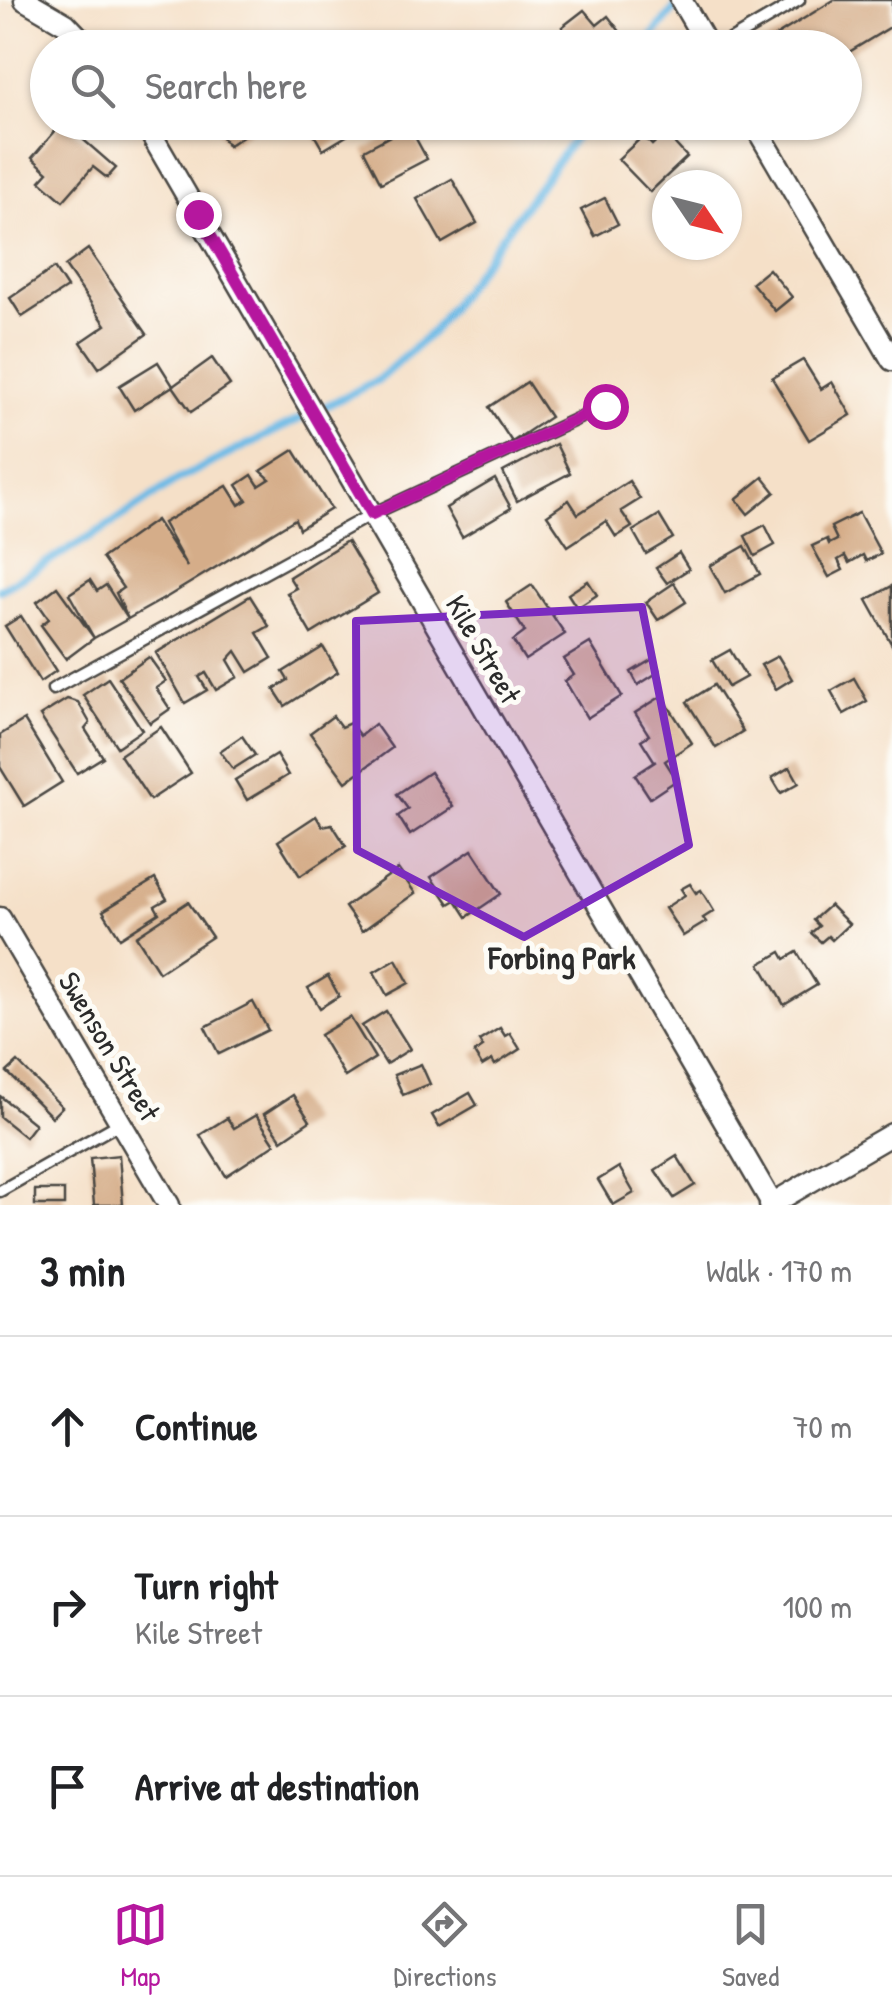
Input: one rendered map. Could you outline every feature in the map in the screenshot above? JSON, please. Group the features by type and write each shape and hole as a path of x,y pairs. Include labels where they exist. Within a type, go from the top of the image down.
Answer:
{"street":[{"path":"25,0 72,30"},
{"path":"681,0 698,30"},
{"name":"Kile Street","path":"154,140 772,1205"},
{"path":"764,140 892,360"},
{"name":"Swenson Street","path":"0,918 6,943 169,1205"},
{"path":"772,1205 892,1134"}],"lane":[{"path":"748,30 799,0"},
{"path":"53,690 372,514 605,406"},
{"path":"0,1191 120,1122"}],"highlighted area":[{"path":"642,607 689,845 524,937 357,850 356,621"}],"building":[{"path":"834,0 892,0 892,26 862,44 862,30 785,30"},
{"path":"584,10 597,25 608,16 619,30 564,30 562,27"},
{"path":"48,140 84,140 116,168 107,178 93,167 63,201 40,181 48,172 32,158"},
{"path":"317,140 340,140 323,150"},
{"path":"383,140 417,140 427,159 381,183 364,150"},
{"path":"639,140 652,145 657,140 671,140 687,157 673,170 652,170 650,192 618,159"},
{"path":"452,179 477,223 442,243 417,199"},
{"path":"605,198 618,224 595,236 581,210"},
{"path":"88,249 147,334 99,368 81,342 106,325 65,266"},
{"path":"54,268 67,288 22,317 10,298"},
{"path":"769,269 792,297 775,311 752,283"},
{"path":"212,358 230,385 191,412 173,386"},
{"path":"803,360 821,389 832,382 851,415 809,440 772,378"},
{"path":"158,362 173,386 134,410 119,386"},
{"path":"527,382 550,417 512,442 489,407"},
{"path":"556,444 570,473 517,501 503,472"},
{"path":"294,450 331,509 299,529 295,519 128,619 116,593 123,588 102,558 156,520 187,567 163,523 227,486 239,505 247,500 237,485 252,475 259,486 270,479 261,471"},
{"path":"763,477 775,492 748,514 736,499"},
{"path":"495,479 511,508 462,537 446,508"},
{"path":"629,481 640,499 621,511 632,527 616,537 606,521 568,546 547,515 569,500 578,514"},
{"path":"859,513 881,554 866,561 863,555 849,563 845,556 838,560 843,570 829,577 812,546 827,539 829,544 837,540 831,527"},
{"path":"659,515 673,538 646,554 633,531"},
{"path":"765,525 775,545 755,556 745,536"},
{"path":"347,541 378,593 311,634 287,593 296,588 289,577"},
{"path":"745,546 760,574 725,593 710,566"},
{"path":"679,553 689,569 667,583 656,568"},
{"path":"90,580 97,591 106,585 128,619 94,638 69,594"},
{"path":"588,581 597,595 577,608 568,594"},
{"path":"674,583 686,602 658,620 646,602"},
{"path":"532,585 565,634 525,660 513,641 525,632 506,602"},
{"path":"892,586 892,645 867,600"},
{"path":"57,587 94,638 66,659 41,625 49,619 37,602"},
{"path":"250,596 269,626 257,633 272,658 249,672 236,651 228,660 238,677 216,690 206,673 199,677 207,690 185,703 156,653"},
{"path":"21,616 56,671 40,682 5,626"},
{"path":"590,643 622,696 587,718 565,681 574,675 564,659"},
{"path":"323,647 338,672 285,706 274,689 288,680 283,672"},
{"path":"730,650 746,677 728,687 712,660"},
{"path":"778,656 792,679 776,689 761,665"},
{"path":"149,657 166,681 156,688 170,709 150,723 119,678"},
{"path":"653,659 660,671 638,685 631,672"},
{"path":"108,678 142,730 117,747 83,695"},
{"path":"854,678 867,701 844,714 831,691"},
{"path":"714,685 743,731 716,748 687,702"},
{"path":"662,696 692,743 665,761 677,780 650,798 635,775 655,762 641,740 649,735 635,713"},
{"path":"67,699 78,702 90,723 85,729 103,757 77,773 40,716"},
{"path":"333,716 341,727 350,723 360,736 375,724 392,748 346,782 310,733"},
{"path":"24,720 62,782 24,806 0,767 0,735"},
{"path":"161,727 191,773 150,800 120,755"},
{"path":"242,736 255,755 233,769 220,751"},
{"path":"276,755 288,775 247,800 235,780"},
{"path":"790,767 799,783 781,793 772,778"},
{"path":"430,772 453,807 410,835 398,816 408,809 397,794"},
{"path":"316,816 322,826 332,824 346,846 300,876 278,841"},
{"path":"472,850 501,894 467,917 456,900 449,904 431,877"},
{"path":"398,869 415,893 362,931 345,907"},
{"path":"155,879 167,899 155,906 159,913 120,938 103,911"},
{"path":"690,884 696,893 701,890 714,911 703,918 706,922 683,936 665,908 685,895 681,889"},
{"path":"188,902 212,937 159,972 136,936"},
{"path":"830,905 849,924 832,940 828,936 821,942 811,933 819,926 813,920"},
{"path":"781,952 785,959 797,952 817,985 784,1005 760,964"},
{"path":"396,959 409,983 387,995 374,972"},
{"path":"328,976 339,996 320,1008 308,988"},
{"path":"253,1002 268,1030 219,1054 205,1027"},
{"path":"386,1011 410,1049 386,1064 362,1026"},
{"path":"350,1017 375,1058 345,1077 320,1035"},
{"path":"500,1028 505,1036 510,1033 520,1049 495,1065 492,1060 482,1066 474,1053 483,1047 479,1041"},
{"path":"18,1062 62,1107 52,1117 7,1072"},
{"path":"421,1064 430,1084 403,1095 394,1075"},
{"path":"470,1093 477,1105 439,1127 432,1115"},
{"path":"293,1095 310,1121 282,1140 264,1114"},
{"path":"0,1096 35,1124 25,1137 0,1117"},
{"path":"256,1115 275,1144 226,1176 200,1135 227,1118 234,1128"},
{"path":"119,1155 123,1205 94,1205 90,1158"},
{"path":"677,1156 695,1185 674,1198 655,1170"},
{"path":"619,1167 634,1193 613,1205 598,1180"},
{"path":"35,1190 64,1190 64,1205 35,1205"}],"waterway":[{"path":"657,30 678,4"},
{"path":"0,590 177,480 378,380 433,331 573,140"}],"district":[{"name":"Forbing Park","path":"562,957"}],"route":[{"path":"198,214 372,514 605,406"}]}
